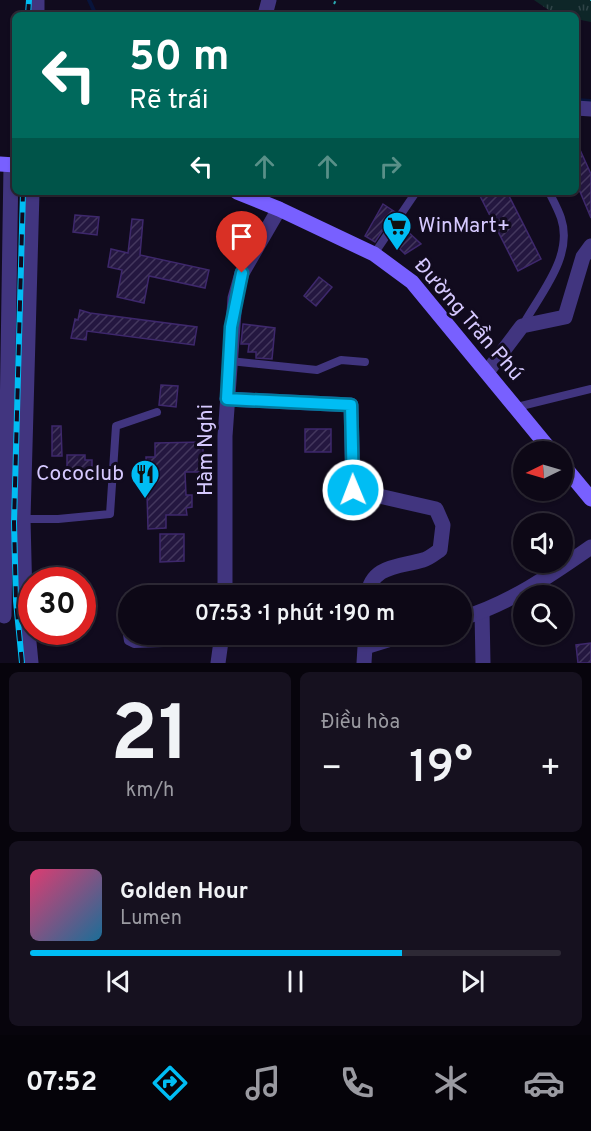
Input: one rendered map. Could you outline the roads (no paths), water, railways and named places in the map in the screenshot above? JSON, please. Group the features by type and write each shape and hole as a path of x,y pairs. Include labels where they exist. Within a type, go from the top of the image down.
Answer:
{"street":[{"path":"2,616 2,492 10,164"},
{"path":"31,663 25,602 24,519 32,195"},
{"name":"Đường Trần Phú","path":"244,195 374,254 412,282 488,371 543,441"},
{"name":"Hàm Nghi","path":"225,585 227,399 235,298 242,273 279,209"},
{"path":"488,371 522,326 565,317 583,257 591,246"},
{"path":"227,399 351,405 353,490 436,509 443,525 440,550 426,559 382,569 369,585"},
{"path":"573,477 591,499"},
{"path":"472,615 549,577 591,547"},
{"path":"482,612 483,663"},
{"path":"218,663 221,645"},
{"path":"364,663 366,645"}],"lane":[{"path":"374,254 414,195"},
{"path":"522,326 550,280 564,243 562,219 550,195"},
{"path":"229,361 317,370 341,360 365,362"},
{"path":"517,407 591,389"},
{"path":"24,519 58,519 110,514 116,426 157,412"}],"waterway":[{"path":"89,0 95,12"},
{"path":"579,100 591,101"}],"railway":[{"path":"28,12 29,0"},
{"path":"22,663 16,601 14,523 23,195"}],"place":[{"name":"WinMart+","path":"397,252"},
{"name":"Cococlub","path":"145,500"}]}
